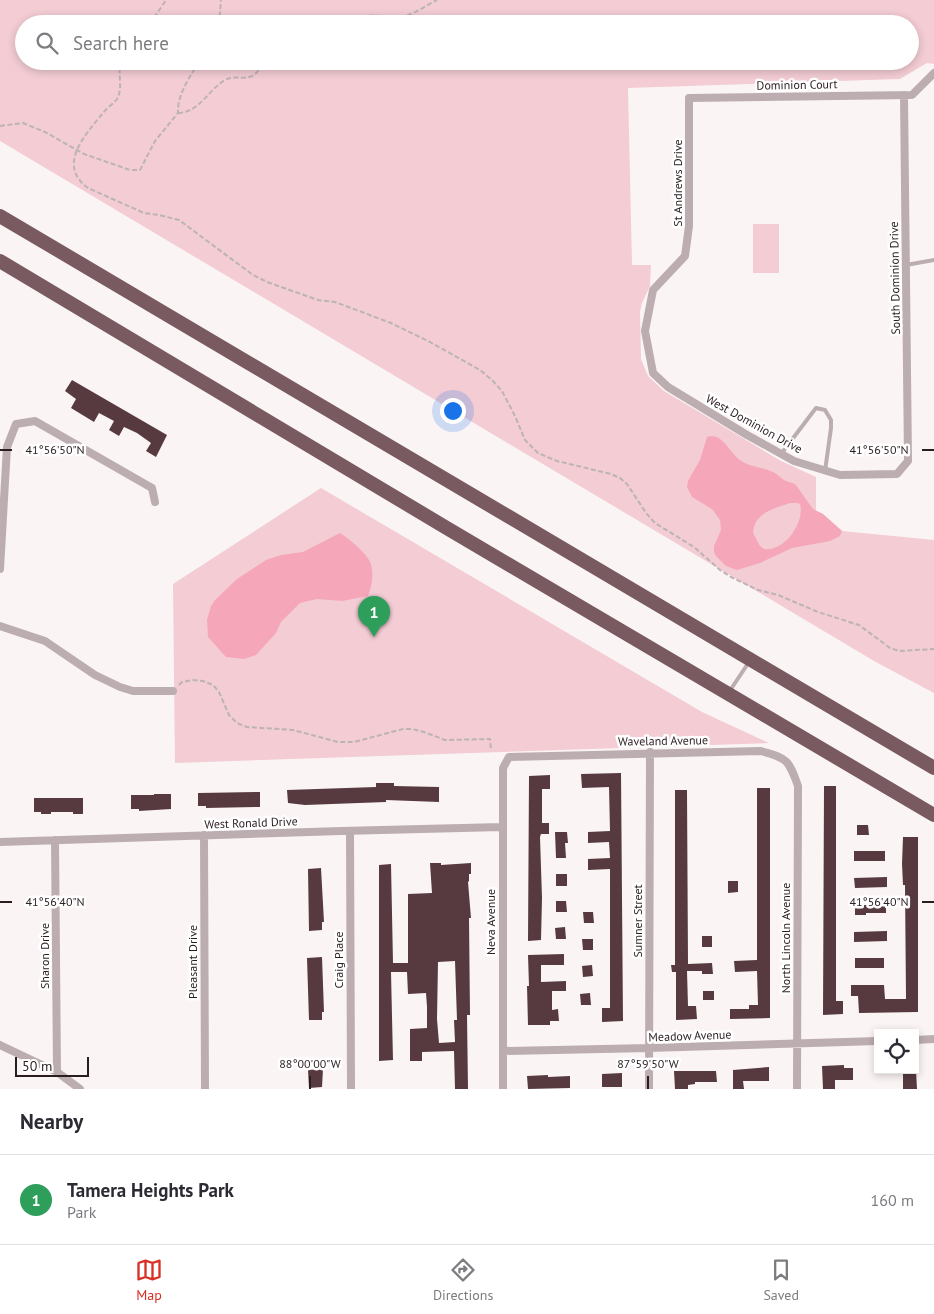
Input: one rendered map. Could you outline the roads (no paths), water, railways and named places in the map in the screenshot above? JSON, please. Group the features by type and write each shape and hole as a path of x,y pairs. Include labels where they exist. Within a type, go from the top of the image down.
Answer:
{"highway":[{"path":"0,216 934,768"},
{"path":"0,262 934,815"}],"street":[{"path":"908,95 934,73"},
{"name":"Dominion Court","path":"689,98 908,95"},
{"name":"South Dominion Drive","path":"908,95 906,265 908,461"},
{"name":"St Andrews Drive","path":"653,373 645,331 653,290 685,256 689,226 689,98"},
{"name":"West Dominion Drive","path":"653,373 668,386 747,435 794,461 840,476 897,474 908,461"},
{"path":"0,569 7,447 16,424 35,421 152,488 155,502"},
{"path":"0,626 45,641 95,675 120,688 133,691 174,691"},
{"name":"Waveland Avenue","path":"509,757 650,752 762,751 780,756 790,766 798,786"},
{"name":"Sumner Street","path":"649,1089 650,752"},
{"name":"Neva Avenue","path":"503,1089 503,768 509,757"},
{"name":"North Lincoln Avenue","path":"797,1089 798,786"},
{"name":"West Ronald Drive","path":"0,842 502,828"},
{"name":"Craig Place","path":"350,831 351,1089"},
{"name":"Pleasant Drive","path":"204,836 204,1089"},
{"name":"Sharon Drive","path":"56,840 57,1072"},
{"path":"919,1040 934,1039"},
{"name":"Meadow Avenue","path":"503,1051 874,1041"},
{"path":"0,1045 57,1072 80,1089"}],"lane":[{"path":"906,265 934,260"},
{"path":"781,454 816,408 826,410 831,420 831,428 825,471"},
{"path":"728,694 750,660"}],"place":[{"name":"Tamera Heights Park","path":"374,637"}]}
